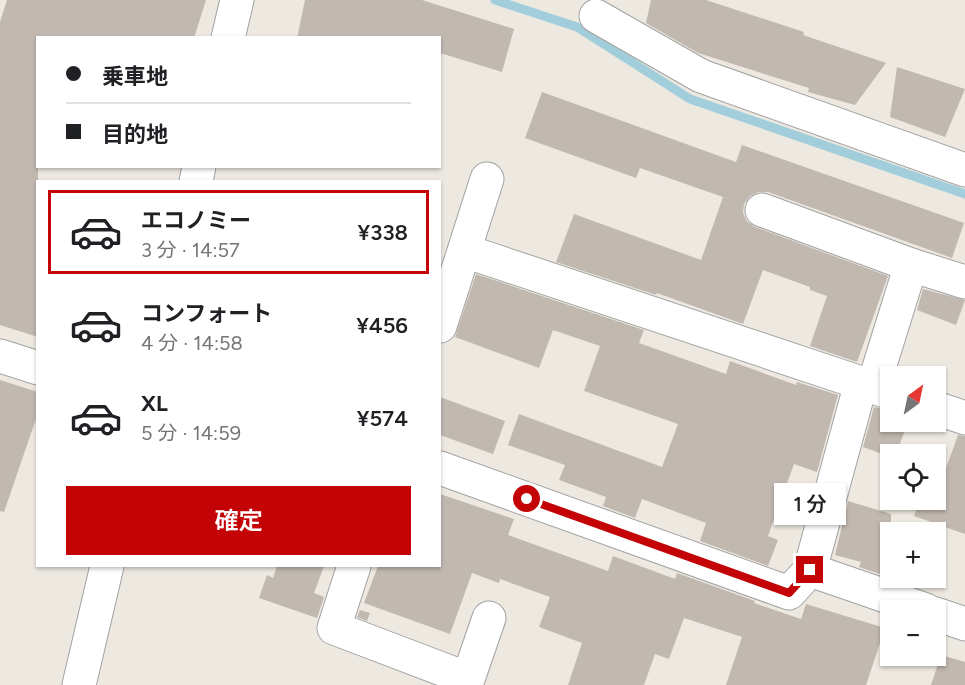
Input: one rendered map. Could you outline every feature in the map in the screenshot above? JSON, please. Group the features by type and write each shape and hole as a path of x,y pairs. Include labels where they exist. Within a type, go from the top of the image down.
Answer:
{"street":[{"path":"228,36 237,0"},
{"path":"596,16 701,76 965,170"},
{"path":"441,323 487,179"},
{"path":"762,210 911,265 965,282"},
{"path":"465,251 875,388"},
{"path":"441,468 789,593 810,570 875,388 911,265"},
{"path":"0,356 36,367"},
{"path":"946,411 965,418"},
{"path":"79,685 107,567"},
{"path":"354,567 334,628 468,679 489,618"},
{"path":"810,570 897,600"},
{"path":"946,617 965,624"}],"building":[{"path":"7,0 206,0 195,36 36,36 36,168 38,168 38,180 36,180 36,336 0,325 0,22"},
{"path":"305,0 422,0 514,29 502,72 441,53 441,36 297,36"},
{"path":"651,0 706,0 804,32 803,35 886,63 855,105 808,92 809,88 698,53 646,23"},
{"path":"897,67 965,89 945,137 890,117"},
{"path":"542,92 736,162 742,145 964,223 952,258 768,192 758,192 750,196 744,204 743,213 747,221 755,227 888,276 857,362 810,346 827,296 810,290 810,287 763,270 743,324 657,293 656,295 556,262 574,214 701,260 723,197 640,168 636,178 525,138"},
{"path":"476,274 644,330 639,343 726,374 730,361 796,385 797,382 838,395 817,472 794,464 768,536 778,540 768,566 700,541 706,523 642,499 635,518 603,506 606,497 559,480 565,465 508,445 519,414 662,467 678,424 584,391 600,346 553,330 539,368 455,337"},
{"path":"923,289 965,300 956,325 917,310"},
{"path":"0,380 36,391 36,419 4,512 0,511"},
{"path":"441,397 505,421 493,454 441,435"},
{"path":"874,407 880,408 880,432 904,432 900,444 880,444 880,453 863,447"},
{"path":"958,435 965,436 965,534 946,527 946,522 931,522 914,516 916,510 946,510 946,468"},
{"path":"441,494 514,519 508,535 608,571 613,556 675,579 677,573 801,619 806,604 880,626 880,643 866,685 726,685 742,637 684,618 669,659 655,654 644,685 568,685 582,643 539,627 550,597 500,579 499,583 472,573 450,634 364,603 378,567 441,567"},
{"path":"848,501 891,514 891,522 880,522 880,574 859,567 861,562 835,555"},
{"path":"277,567 324,567 314,593 324,597 317,618 259,598 267,575 273,578"},
{"path":"360,610 370,613 367,621 357,617"},
{"path":"946,656 965,662 965,685 931,685 937,666 946,666"}],"waterway":[{"path":"495,0 577,27 690,99 965,194"}],"route":[{"path":"527,499 789,593 810,570"}]}
